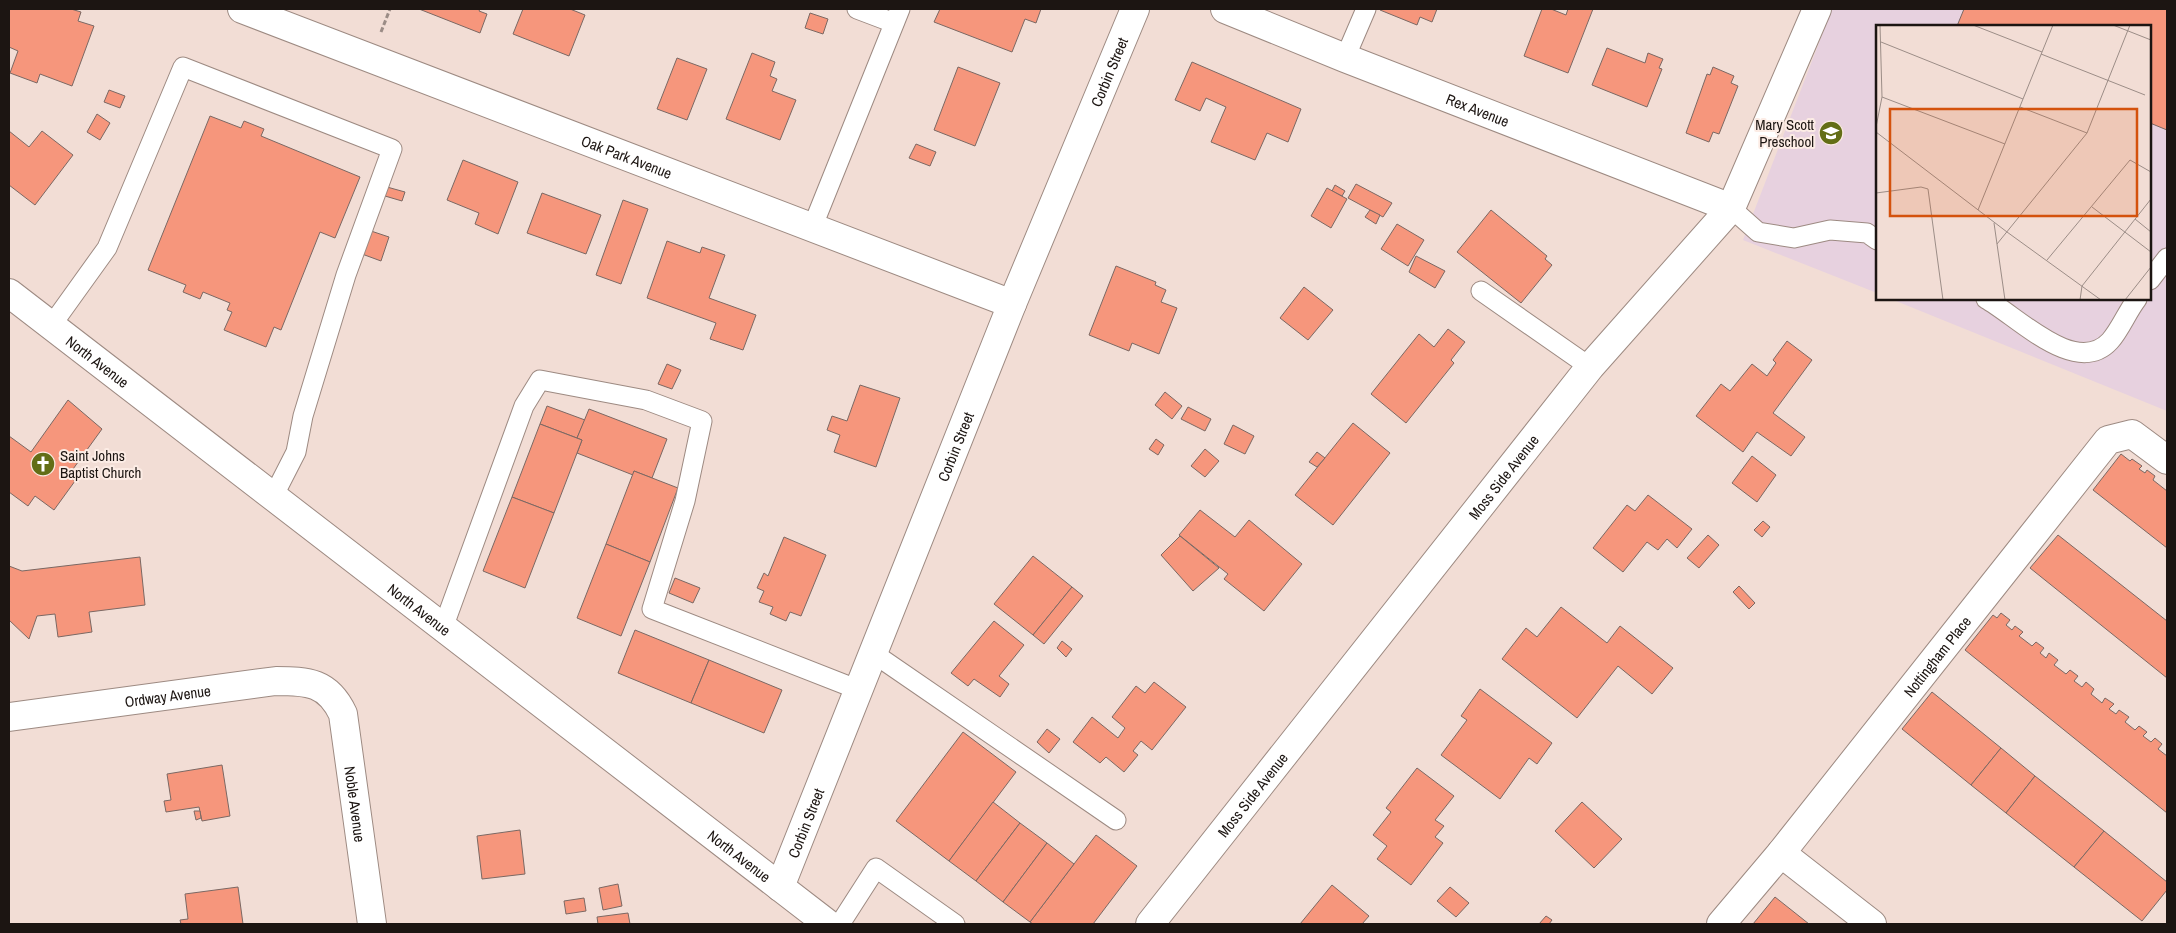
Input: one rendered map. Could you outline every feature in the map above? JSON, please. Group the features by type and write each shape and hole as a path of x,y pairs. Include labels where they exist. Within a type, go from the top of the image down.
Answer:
{"street":[{"name":"Oak Park Avenue","path":"242,9 1012,304"},
{"name":"Corbin Street","path":"780,887 1012,304 1135,9"},
{"name":"Rex Avenue","path":"1225,9 1345,58 1731,208"},
{"name":"Moss Side Avenue","path":"1150,924 1590,368 1731,208 1817,9"},
{"name":"North Avenue","path":"9,293 828,924"},
{"name":"Nottingham Place","path":"1721,924 1781,853 2108,440 2132,434 2167,460"},
{"name":"Ordway Avenue","path":"9,717 276,681 304,681 326,689"},
{"name":"Noble Avenue","path":"326,689 337,700 343,714 372,924"},
{"path":"1781,853 1872,924"}],"lane":[{"path":"812,228 897,16 857,9"},
{"path":"1345,58 1366,9"},
{"path":"51,326 107,248 183,67 392,149 346,275 303,416 296,452 273,497"},
{"path":"1731,208 1758,232 1794,238 1830,230 1866,233 1876,239"},
{"path":"2151,279 2167,258"},
{"path":"1481,291 1590,368"},
{"path":"1988,300 2063,350 2089,354 2109,342 2136,300"},
{"path":"443,628 524,406 540,380 646,400 702,421 685,501 652,609 859,690"},
{"path":"874,653 1116,820"},
{"path":"840,924 876,868 955,924"}],"shaded area":[{"name":"Mary Scott Preschool","path":"1832,9 2167,9 2167,411 1893,300 2151,300 2151,25 1876,25 1876,293 1743,240"}],"building":[{"path":"9,9 71,9 81,12 78,21 94,26 72,86 40,74 37,83 10,73 18,51 9,47"},
{"path":"419,9 480,9 479,11 487,14 480,33"},
{"path":"523,9 570,9 585,15 569,56 513,34"},
{"path":"940,9 1041,9 1036,23 1025,19 1012,52 934,22"},
{"path":"1381,9 1437,9 1432,22 1420,17 1417,25"},
{"path":"1542,9 1551,9 1566,15 1568,9 1593,9 1568,73 1524,56"},
{"path":"1964,9 2167,9 2167,130 2151,123 2151,25 1957,25"},
{"path":"810,13 828,19 823,34 805,28"},
{"path":"1607,48 1645,63 1648,53 1663,59 1659,68 1662,69 1647,107 1592,85"},
{"path":"752,53 775,62 770,76 777,79 772,91 796,100 780,140 726,119"},
{"path":"677,58 707,69 687,120 657,109"},
{"path":"1192,62 1301,109 1288,142 1267,133 1255,160 1211,142 1226,107 1206,98 1200,111 1175,100"},
{"path":"958,67 1000,83 975,146 934,130"},
{"path":"1713,67 1734,76 1731,83 1738,86 1719,134 1713,132 1709,142 1686,133 1707,74 1710,75"},
{"path":"109,90 125,96 120,108 104,102"},
{"path":"97,114 110,123 100,140 87,132"},
{"path":"210,116 241,128 244,121 264,129 261,136 360,177 335,238 320,232 281,330 274,327 266,347 224,330 232,312 227,310 230,303 203,292 200,299 183,292 186,285 148,270"},
{"path":"9,131 29,147 42,131 73,155 35,205 9,185"},
{"path":"916,144 936,152 930,166 909,158"},
{"path":"463,160 518,182 498,234 475,224 479,213 447,200"},
{"path":"1356,184 1392,203 1383,217 1348,198"},
{"path":"1335,185 1345,191 1342,196 1332,191"},
{"path":"387,187 405,192 402,201 385,196"},
{"path":"1327,188 1347,199 1331,228 1311,216"},
{"path":"542,193 601,215 586,254 527,233"},
{"path":"623,200 648,209 621,284 596,275"},
{"path":"1370,210 1380,215 1376,224 1365,217"},
{"path":"1491,210 1547,256 1545,259 1552,265 1521,303 1457,252"},
{"path":"1397,224 1424,240 1408,266 1381,249"},
{"path":"371,231 389,237 381,261 362,254"},
{"path":"667,241 700,253 702,247 725,255 709,298 756,315 743,350 710,339 716,323 647,298"},
{"path":"1416,256 1445,271 1435,288 1409,272"},
{"path":"1116,266 1156,282 1155,285 1166,290 1161,302 1177,308 1159,354 1132,343 1129,351 1089,335"},
{"path":"1304,287 1333,310 1308,340 1280,318"},
{"path":"1448,329 1465,342 1451,360 1454,363 1406,423 1371,394 1419,334 1434,347"},
{"path":"1787,341 1812,360 1773,413 1805,437 1791,456 1757,432 1743,452 1696,416 1721,384 1730,391 1752,364 1767,376 1776,363 1773,360"},
{"path":"667,364 681,370 672,389 658,384"},
{"path":"860,385 900,398 876,467 834,452 840,435 827,430 832,416 847,421"},
{"path":"1165,392 1182,406 1172,419 1155,405"},
{"name":"Saint Johns Baptist Church","path":"68,400 102,429 68,476 75,481 54,510 35,496 28,506 9,492 9,436 31,452"},
{"path":"547,406 585,420 577,438 540,424"},
{"path":"1188,407 1211,419 1205,431 1181,419"},
{"path":"589,409 667,439 652,478 634,471 633,475 577,453 582,440 577,438"},
{"path":"1353,423 1390,453 1333,525 1295,495"},
{"path":"540,424 582,440 554,513 512,497"},
{"path":"1233,425 1254,436 1245,454 1224,444"},
{"path":"1156,439 1164,445 1158,455 1149,449"},
{"path":"1205,449 1219,461 1205,477 1191,466"},
{"path":"1317,452 1325,458 1317,467 1309,462"},
{"path":"2121,454 2130,461 2132,459 2142,466 2139,469 2145,473 2147,470 2155,476 2153,480 2167,491 2167,548 2093,490"},
{"path":"1752,456 1776,475 1757,502 1732,483"},
{"path":"634,471 678,488 650,562 606,544"},
{"path":"1648,495 1692,529 1677,548 1667,539 1658,550 1647,542 1623,572 1593,548 1627,505 1635,511"},
{"path":"512,497 554,513 525,588 483,571"},
{"path":"1200,510 1235,537 1249,520 1302,564 1264,611 1224,579 1228,574 1179,535"},
{"path":"1763,521 1770,527 1762,537 1754,530"},
{"path":"1708,535 1719,545 1699,568 1687,558"},
{"path":"2058,535 2167,621 2167,678 2030,568"},
{"path":"1180,536 1219,568 1193,591 1161,555"},
{"path":"784,537 826,555 801,616 790,612 786,621 770,614 773,607 759,602 764,591 757,588 764,573 768,576"},
{"path":"606,544 650,562 621,636 577,618"},
{"path":"1033,556 1072,587 1033,635 994,604"},
{"path":"140,557 145,605 89,612 92,632 58,637 55,614 37,616 29,639 9,620 9,566 22,571"},
{"path":"675,578 700,588 693,603 669,593"},
{"path":"1739,586 1755,603 1749,609 1733,592"},
{"path":"1072,587 1083,596 1044,644 1033,635"},
{"path":"1561,607 1607,643 1620,626 1673,668 1652,694 1618,666 1577,718 1502,659 1526,628 1537,637"},
{"path":"2001,613 2010,620 2006,625 2012,630 2015,626 2023,632 2019,636 2032,646 2036,642 2044,648 2040,653 2046,658 2049,653 2058,660 2054,665 2066,674 2070,670 2078,676 2074,681 2082,687 2086,682 2094,689 2091,694 2102,703 2105,698 2114,704 2109,709 2116,714 2119,710 2129,717 2125,722 2135,730 2139,726 2147,732 2143,736 2151,742 2155,738 2162,744 2158,749 2167,756 2167,813 1965,650 1993,615 1997,618"},
{"path":"994,621 1024,645 999,676 1009,684 1000,697 974,679 968,686 951,673"},
{"path":"635,630 709,660 691,703 618,673"},
{"path":"1062,641 1072,649 1066,657 1057,648"},
{"path":"709,660 782,690 764,733 691,703"},
{"path":"1154,682 1186,707 1152,750 1141,741 1133,751 1138,755 1124,772 1106,757 1100,763 1073,742 1092,717 1118,738 1125,728 1112,717 1136,686 1145,693"},
{"path":"1480,689 1552,743 1537,764 1529,758 1500,799 1441,755 1467,720 1461,716"},
{"path":"1932,692 2001,748 1971,785 1902,729"},
{"path":"1047,729 1060,739 1049,753 1037,742"},
{"path":"963,732 1016,772 949,861 896,821"},
{"path":"2001,748 2035,776 2006,813 1971,785"},
{"path":"222,765 230,816 202,821 199,807 166,812 164,801 171,800 167,774"},
{"path":"1417,768 1454,796 1435,820 1444,826 1435,837 1443,843 1411,885 1377,859 1387,846 1373,835 1391,812 1386,808"},
{"path":"2035,776 2104,831 2074,867 2006,813"},
{"path":"993,802 1020,823 976,881 949,861"},
{"path":"1582,802 1622,839 1594,868 1555,831"},
{"path":"194,811 200,811 201,818 196,820"},
{"path":"1020,823 1047,843 1003,902 976,881"},
{"path":"520,830 525,874 482,879 477,836"},
{"path":"2104,831 2167,882 2167,890 2142,921 2074,867"},
{"path":"1096,835 1137,866 1093,924 1033,924 1030,922"},
{"path":"1047,843 1074,864 1030,922 1003,902"},
{"path":"618,884 622,906 603,910 599,888"},
{"path":"1332,885 1369,916 1362,924 1300,924"},
{"path":"238,887 243,924 181,924 180,920 188,919 185,894"},
{"path":"1450,887 1469,903 1456,917 1437,901"},
{"path":"1775,897 1809,924 1753,924"},
{"path":"584,898 586,911 566,914 564,901"},
{"path":"628,913 630,924 598,924 597,917"},
{"path":"1546,916 1552,920 1549,924 1539,924"}],"place":[{"name":"Mary Scott Preschool","path":"1831,133"},
{"name":"Saint Johns Baptist Church","path":"43,464"}]}
